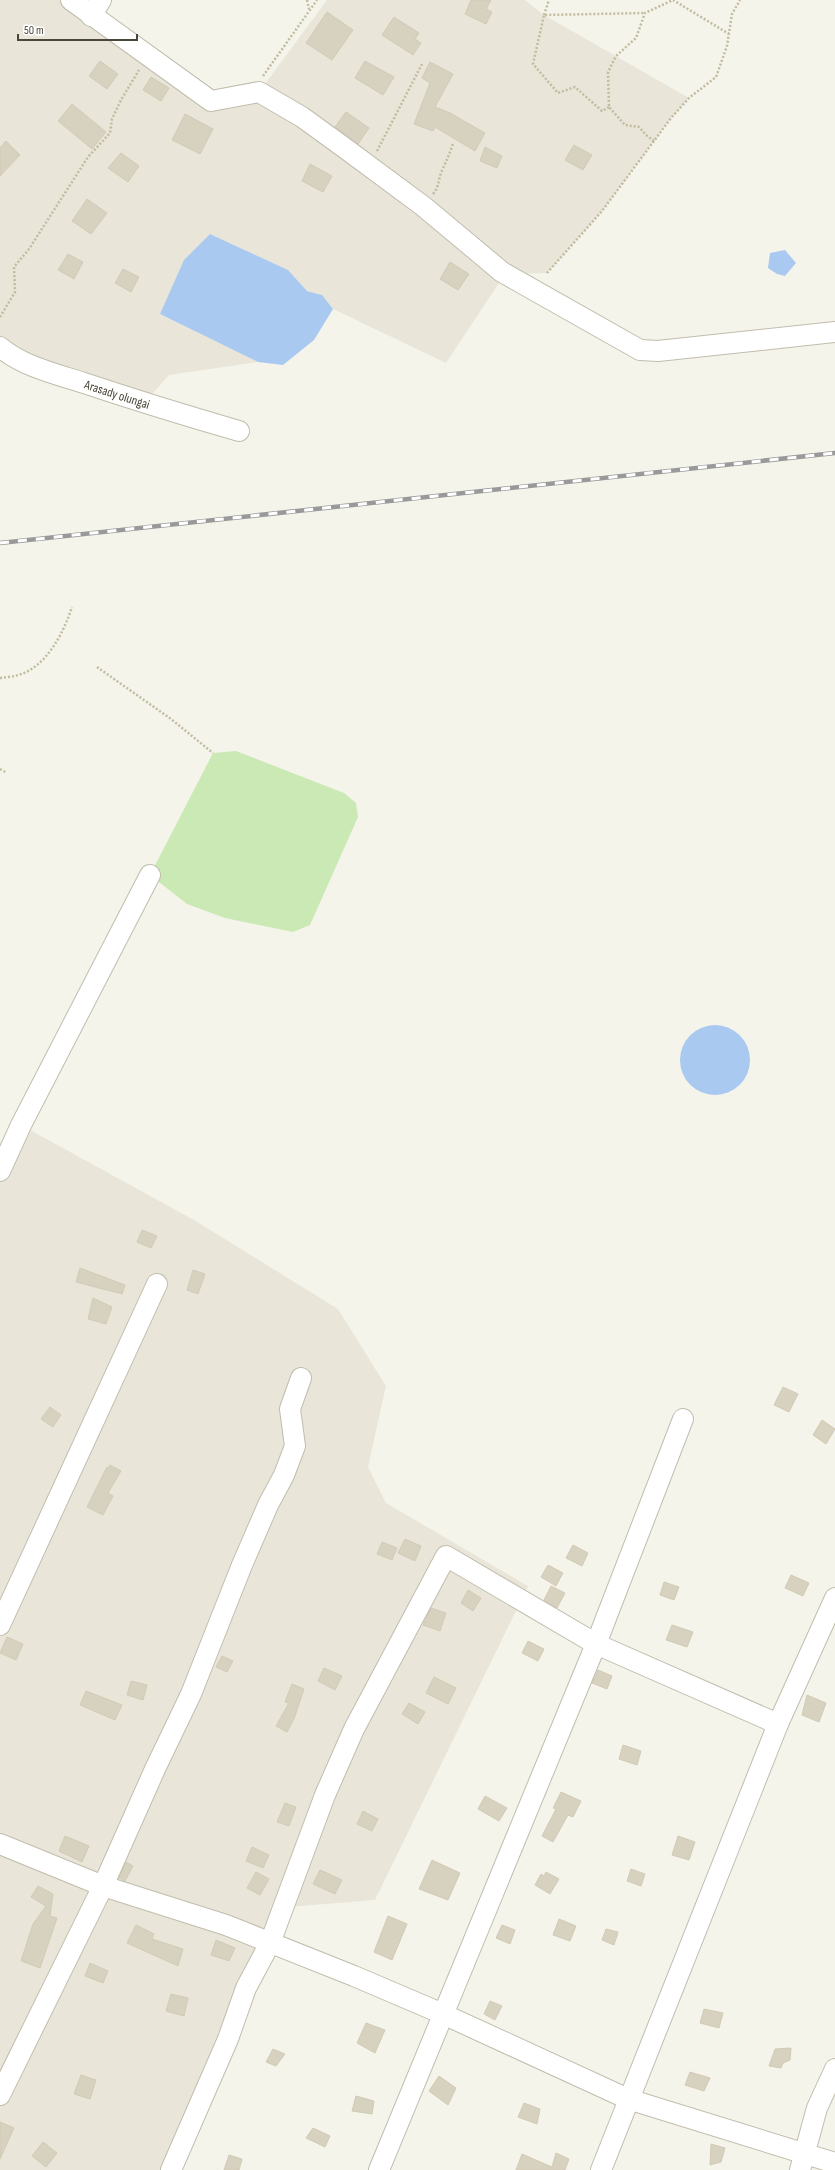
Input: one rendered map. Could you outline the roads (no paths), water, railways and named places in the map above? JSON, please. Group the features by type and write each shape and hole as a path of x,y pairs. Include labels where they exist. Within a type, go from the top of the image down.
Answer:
{"street":[{"path":"71,0 96,8 149,56 211,101 259,92 302,117 423,206 505,274 640,350 658,351 835,332"},
{"name":"Arasady olungai","path":"0,347 11,356 59,375 239,432"},
{"path":"0,1171 21,1125 150,875"},
{"path":"0,1625 157,1284"},
{"path":"0,2094 103,1886 191,1694 242,1565 268,1505 284,1475 295,1446 290,1409 301,1378"},
{"path":"379,2170 596,1644 683,1420"},
{"path":"171,2170 228,2039 246,1988 270,1943 325,1795 354,1729 446,1556 596,1644 778,1724"},
{"path":"601,2170 778,1724 835,1598"},
{"path":"0,1844 103,1886 226,1925 443,2014 628,2099 803,2162 835,2163"},
{"path":"803,2162 817,2108 835,2069"}],"water":[{"path":"210,234 288,270 307,291 322,295 333,309 314,340 283,365 258,362 160,314 184,260"},
{"path":"785,250 796,263 785,276 777,274 768,268 770,253"},
{"path":"715,1025 728,1028 740,1035 747,1047 750,1060 747,1073 740,1085 728,1092 715,1095 702,1092 690,1085 683,1073 680,1060 683,1047 690,1035 702,1028"}],"railway":[{"path":"0,543 835,453"}]}
